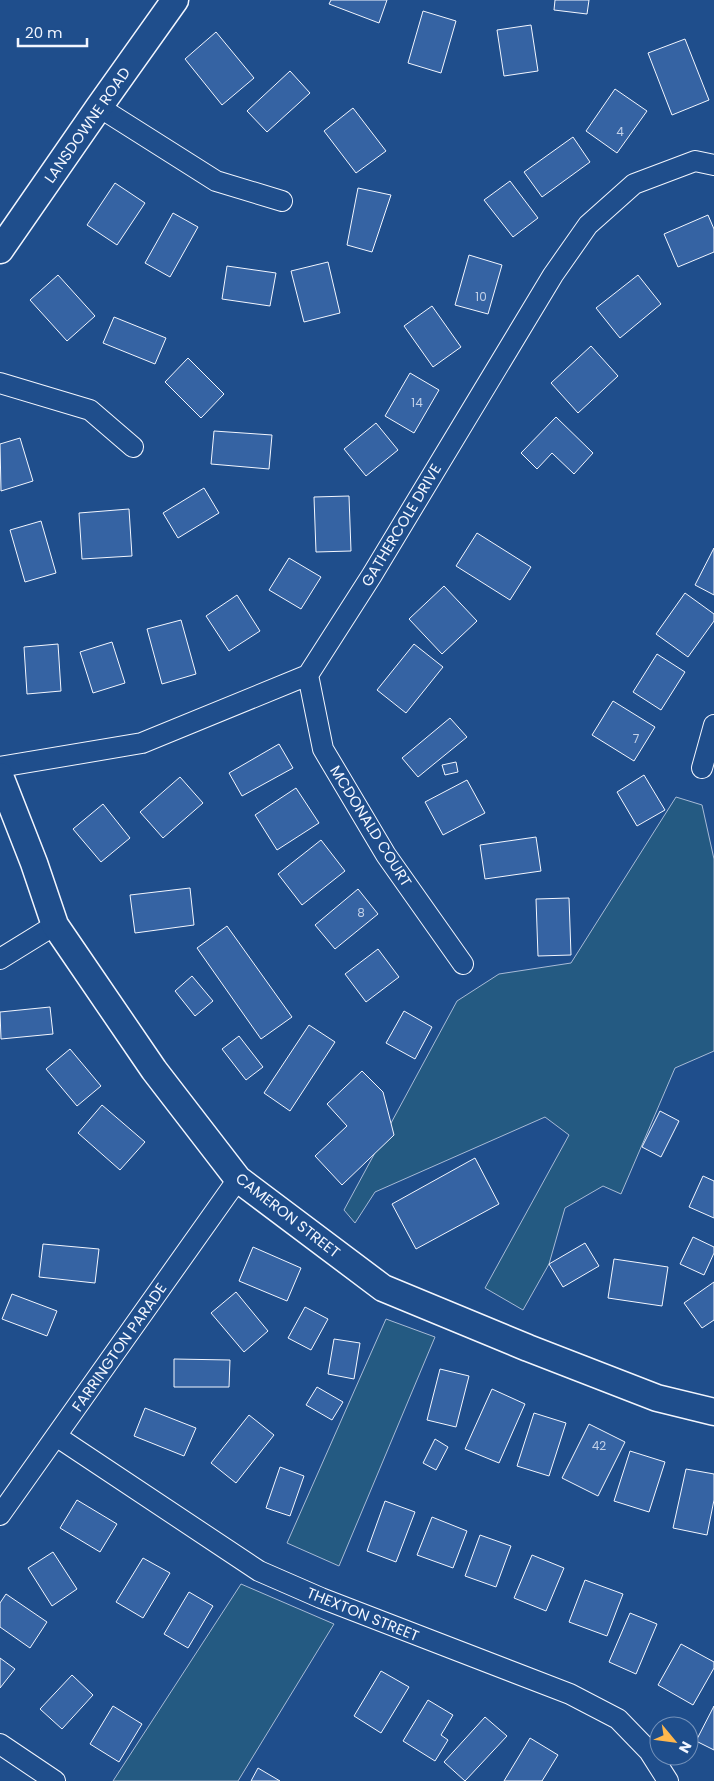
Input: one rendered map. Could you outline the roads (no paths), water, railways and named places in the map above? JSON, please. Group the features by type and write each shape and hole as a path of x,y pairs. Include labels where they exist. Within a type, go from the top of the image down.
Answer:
{"street":[{"name":"LANSDOWNE ROAD","path":"0,250 175,0"},
{"path":"99,106 216,181 282,201"},
{"name":"GATHERCOLE DRIVE","path":"308,675 372,575 553,275 588,225 634,184 696,161 714,165"},
{"path":"0,383 90,410 133,446"},
{"path":"0,767 142,743 308,675"},
{"name":"MCDONALD COURT","path":"308,675 323,750 386,854 463,964"},
{"path":"702,768 714,724"},
{"name":"CAMERON STREET","path":"0,776 34,863 55,925 154,1070 238,1179 383,1288 528,1348 657,1398 714,1412"},
{"path":"0,959 55,925"},
{"name":"FARRINGTON PARADE","path":"0,1514 238,1179"},
{"name":"THEXTON STREET","path":"56,1436 259,1571 321,1598 570,1694 618,1719 648,1751 668,1781"},
{"path":"0,1744 55,1781"}]}
